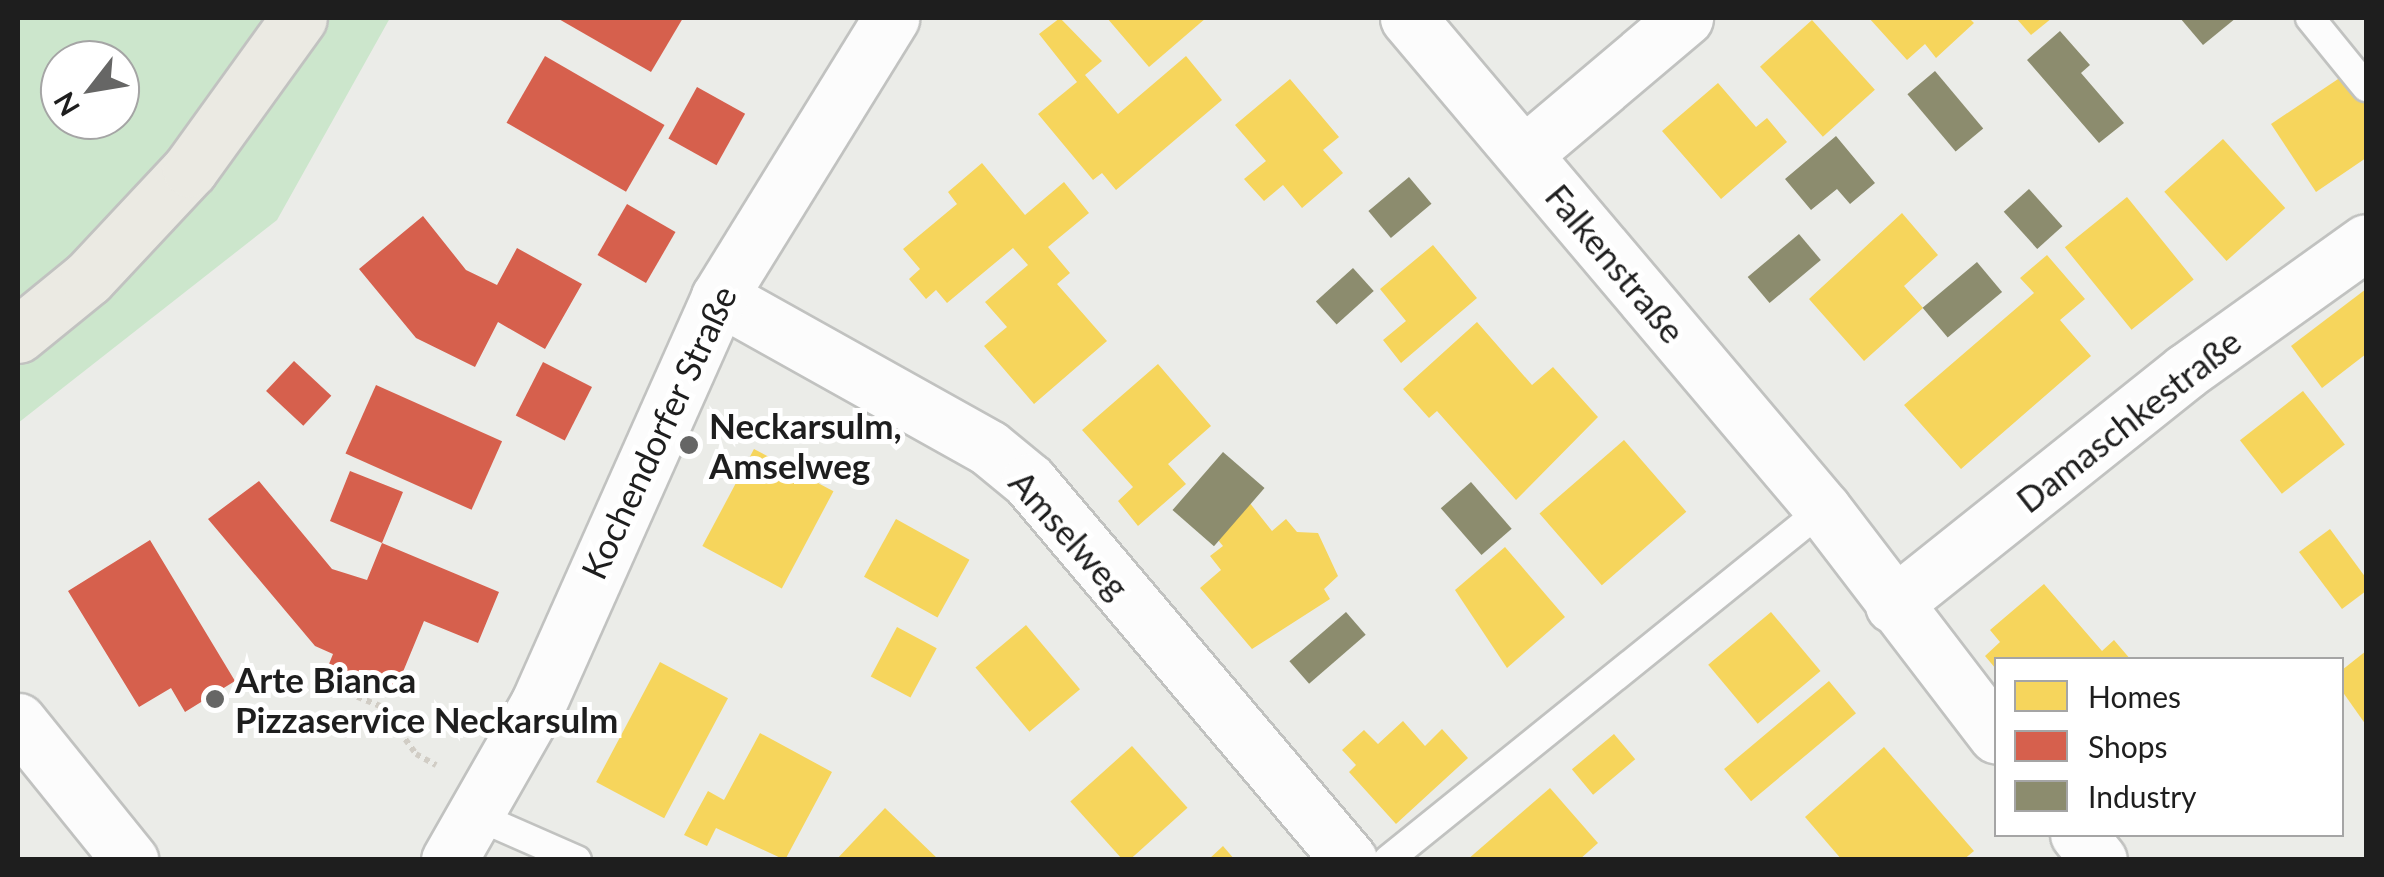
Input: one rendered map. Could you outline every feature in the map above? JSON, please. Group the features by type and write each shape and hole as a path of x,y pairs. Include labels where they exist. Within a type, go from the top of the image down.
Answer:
{"highway":[{"path":"190,169 271,18"},
{"path":"18,335 88,278 190,169 299,18"}],"street":[{"name":"Kochendorfer Straße","path":"473,824 718,297 891,18"},
{"name":"Falkenstraße","path":"1408,18 1823,509 1994,732"},
{"path":"1524,154 1684,18"},
{"name":"Damaschkestraße","path":"1894,605 2186,370 2366,242"},
{"name":"Amselweg","path":"718,297 988,448 1028,481 1349,860"},
{"path":"18,721 130,860"},
{"path":"2080,837 2099,860"}],"lane":[{"path":"2310,18 2366,87"},
{"path":"1388,860 1823,509"},
{"path":"473,824 577,860"}],"path":[{"path":"348,693 382,707 473,824"}],"green space":[{"path":"18,18 390,18 277,220 18,423"}],"building: Homes":[{"path":"1060,18 1102,61 1085,75 1118,114 1186,56 1222,100 1116,190 1102,173 1093,180 1038,114 1077,82 1039,34"},
{"path":"1107,18 1206,18 1149,67"},
{"path":"1869,18 1969,18 1974,23 1936,58 1925,44 1907,60"},
{"path":"2016,18 2052,18 2031,35"},
{"path":"1812,20 1875,90 1823,137 1760,67"},
{"path":"2347,73 2366,102 2366,158 2316,192 2271,124"},
{"path":"1290,79 1339,137 1323,150 1343,173 1302,208 1283,185 1264,201 1244,179 1266,161 1235,125"},
{"path":"1718,83 1756,127 1767,118 1787,142 1721,199 1662,131"},
{"path":"2223,139 2285,208 2227,261 2164,192"},
{"path":"982,163 1025,215 1064,182 1089,213 1048,247 1070,273 1057,284 1107,341 1034,404 984,346 1007,327 985,302 1028,265 1013,248 947,303 936,290 926,299 909,279 920,269 903,249 957,204 948,192"},
{"path":"2127,197 2194,279 2132,330 2065,247"},
{"path":"1902,213 1938,255 1904,286 1923,308 1864,361 1809,299"},
{"path":"1433,245 1477,298 1401,363 1383,340 1406,321 1380,289"},
{"path":"2047,255 2085,299 2060,320 2091,356 1961,469 1904,405 2034,293 2020,278"},
{"path":"2366,289 2366,354 2322,388 2291,346"},
{"path":"1477,322 1532,385 1553,367 1598,417 1516,500 1437,411 1429,418 1403,389"},
{"path":"1158,364 1211,426 1168,464 1186,484 1138,526 1118,501 1133,487 1082,430"},
{"path":"2303,391 2345,445 2282,494 2240,440"},
{"path":"1624,440 1686,512 1602,585 1539,513"},
{"path":"754,449 833,491 782,588 702,546"},
{"path":"1249,502 1272,531 1286,519 1297,532 1318,533 1338,576 1324,589 1330,599 1252,649 1200,588 1221,570 1210,556 1223,546 1213,534"},
{"path":"896,519 969,560 937,617 864,577"},
{"path":"2330,529 2366,578 2366,591 2342,609 2299,552"},
{"path":"1505,547 1565,617 1507,668 1455,590"},
{"path":"2044,584 2102,651 2114,640 2128,657 1994,657 1994,667 1985,656 2000,642 1990,630"},
{"path":"1771,612 1820,671 1758,724 1708,665"},
{"path":"1026,625 1080,689 1029,732 975,667"},
{"path":"897,627 937,648 910,698 871,676"},
{"path":"2366,651 2366,725 2344,694 2344,668"},
{"path":"660,662 728,698 664,818 596,782"},
{"path":"1829,681 1856,713 1751,801 1724,769"},
{"path":"1403,721 1425,746 1442,729 1468,758 1396,824 1349,772 1356,765 1342,750 1364,730 1378,744"},
{"path":"760,733 832,772 785,860 716,828 707,846 684,835 708,791 724,800"},
{"path":"1614,734 1635,759 1593,795 1572,769"},
{"path":"1132,746 1188,808 1129,860 1123,860 1070,802"},
{"path":"1884,747 1974,851 1963,860 1842,860 1805,817"},
{"path":"1550,788 1598,843 1579,860 1467,860"},
{"path":"885,808 939,860 836,860"},
{"path":"1223,846 1235,860 1208,860"}],"building: Shops":[{"path":"557,18 683,18 651,72"},
{"path":"545,56 665,125 626,192 506,123"},
{"path":"697,87 745,114 717,165 668,139"},
{"path":"627,204 675,232 646,283 598,255"},
{"path":"423,216 466,270 497,285 517,248 582,284 545,349 498,322 475,367 416,338 359,269"},
{"path":"294,361 331,396 303,426 266,391"},
{"path":"543,362 592,387 565,440 516,415"},
{"path":"376,385 502,441 472,510 345,454"},
{"path":"350,471 403,492 382,543 330,521"},
{"path":"259,481 332,569 367,580 382,543 499,592 478,643 424,621 393,696 327,669 333,654 315,646 208,519"},
{"path":"150,540 235,681 185,712 171,688 139,707 68,591"}],"building: Industry":[{"path":"2180,18 2236,18 2203,45"},
{"path":"2060,31 2090,65 2081,73 2124,123 2099,143 2027,60"},
{"path":"1935,71 1983,128 1956,152 1907,94"},
{"path":"1836,136 1875,183 1850,204 1837,189 1811,210 1785,179"},
{"path":"1409,177 1431,204 1391,238 1368,211"},
{"path":"2029,189 2062,226 2037,249 2004,212"},
{"path":"1799,234 1821,260 1770,303 1748,277"},
{"path":"1977,262 2002,292 1948,338 1923,308"},
{"path":"1353,268 1374,291 1337,324 1316,301"},
{"path":"1223,452 1265,488 1214,546 1172,510"},
{"path":"1471,482 1512,529 1481,555 1441,508"},
{"path":"1346,612 1366,635 1309,684 1289,661"}],"place":[{"name":"Neckarsulm, Amselweg","path":"689,445"},
{"name":"Arte Bianca Pizzaservice Neckarsulm","path":"215,699"}]}
